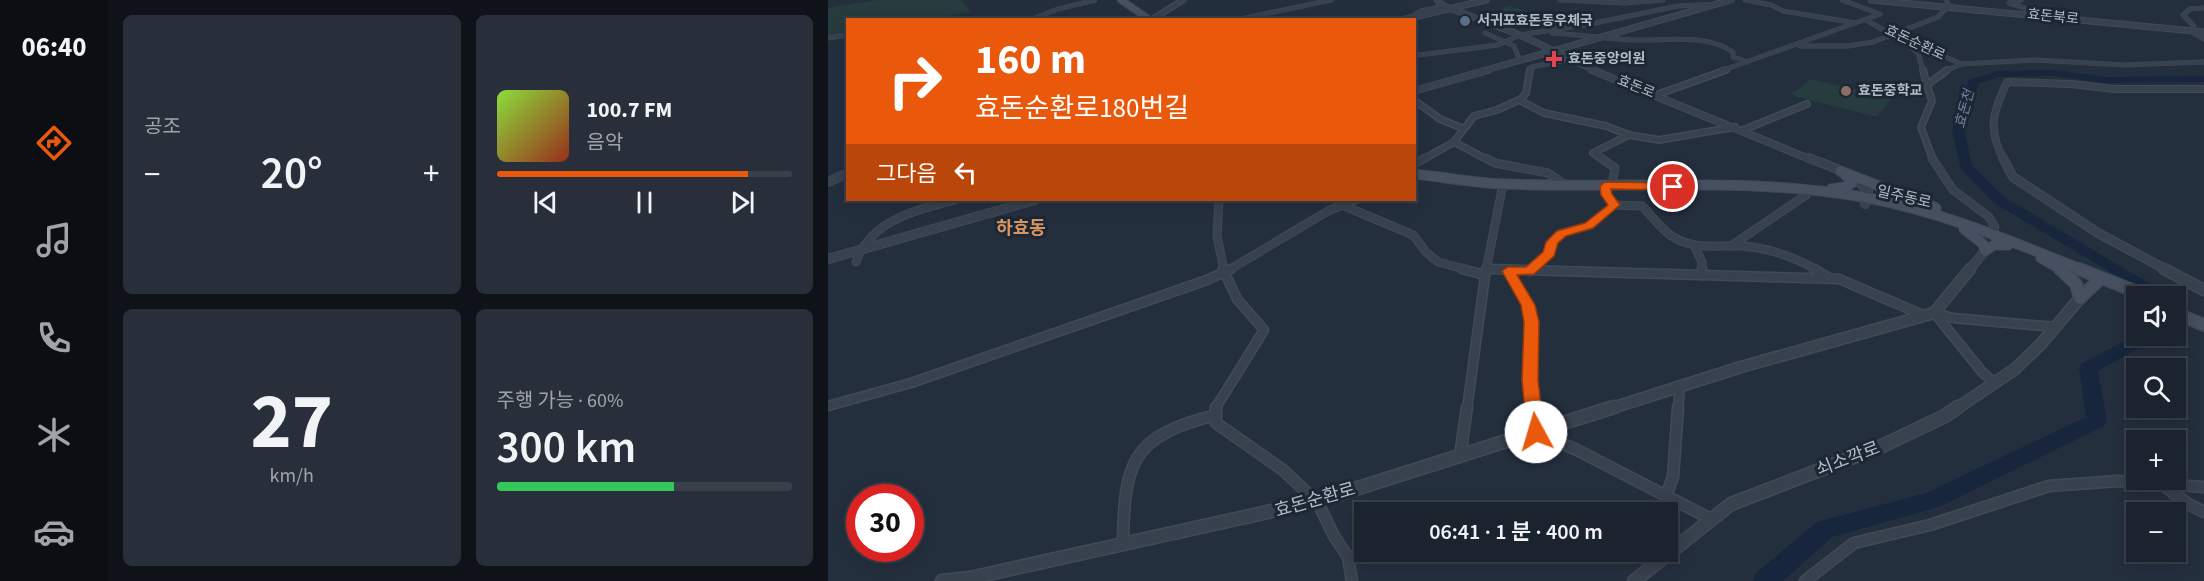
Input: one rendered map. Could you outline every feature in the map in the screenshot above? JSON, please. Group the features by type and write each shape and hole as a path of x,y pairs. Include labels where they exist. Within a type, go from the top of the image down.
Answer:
{"main road":[{"path":"1121,0 1147,18"},
{"path":"1840,171 1993,230 2061,260"},
{"path":"1724,185 1752,183 1832,189 1846,187 1853,182 1840,171"},
{"name":"일주동로","path":"1416,174 1503,184 1690,187 1866,201 1964,229 2099,279"},
{"name":"일주동로","path":"1690,187 1724,185 1778,187 1946,217 2061,260 2099,279"},
{"path":"1964,229 1983,244 1984,251 1994,245 2008,245"},
{"path":"2036,255 2061,269 2074,280 2080,288 2080,298"},
{"path":"2080,298 2099,279"},
{"path":"2099,279 2126,292"},
{"path":"2099,279 2126,289"},
{"path":"2186,312 2204,319"},
{"path":"2186,318 2204,325"}],"street":[{"path":"1035,18 1058,9 1095,0"},
{"path":"1153,18 1184,0"},
{"path":"1246,18 1331,0"},
{"name":"효돈로","path":"1437,0 1447,7 1520,34 1570,59 1840,171 1863,184 1868,192 1866,201"},
{"path":"1412,18 1447,7 1486,0"},
{"path":"1560,0 1624,3 1663,0 1681,6"},
{"path":"1416,90 1731,0"},
{"path":"1745,0 1771,5 1783,11 1858,23 1892,35"},
{"path":"1656,95 1880,14 1842,0"},
{"name":"효돈북로","path":"1871,0 2201,32"},
{"path":"1795,46 1848,46 1873,42 1938,17 1949,3 1946,0"},
{"path":"2021,0 2009,3 2037,16"},
{"path":"1417,53 1498,45 1520,34 1590,24 1626,15 1646,14 1681,6 1717,4"},
{"path":"2204,8 2190,9 2183,15 2194,26 2191,31 2204,39"},
{"path":"1142,14 1164,11"},
{"name":"효돈순환로","path":"1866,20 1892,35 1962,64"},
{"path":"1497,26 1485,33 1514,46 1520,61"},
{"path":"1539,32 1639,40 1677,39 1729,47 1733,52 1733,57 1748,62"},
{"path":"828,38 846,35"},
{"path":"1901,39 1918,53 1932,101 1921,127 1932,159 1959,196 1991,217 1995,227 1993,230"},
{"path":"1416,163 1454,142 1462,128 1474,116 1519,100 1526,93 1528,74 1532,67 1570,59"},
{"path":"1962,64 2036,60 2124,65 2204,62"},
{"name":"효돈순환로","path":"1927,85 1949,68 1962,64"},
{"path":"2202,288 2107,238 2016,180 2000,153 1992,125 1994,110 2007,82 2071,84 2115,89 2204,89"},
{"path":"1519,100 1544,113 1606,126 1629,135 1659,140 1736,127"},
{"path":"1416,101 1440,119 1462,128"},
{"path":"1743,130 1779,112 1807,104"},
{"path":"1615,186 1613,179 1615,168 1593,153 1629,135"},
{"path":"1454,142 1495,163 1548,173 1565,185"},
{"path":"828,182 846,174"},
{"path":"1460,456 1485,271 1503,184"},
{"path":"1605,186 1606,195 1614,205"},
{"path":"1731,246 1806,195"},
{"path":"856,262 858,250 868,238 907,213 951,201"},
{"path":"828,259 1031,201"},
{"path":"1219,201 1216,224 1218,247 1226,272 1235,296 1264,330 1215,409 1216,423 1295,480 1317,501 1333,533 1352,561 1352,581"},
{"path":"828,406 911,383 1226,272 1352,201"},
{"path":"1342,205 1413,235 1426,252 1438,262 1485,271 1839,279 1929,314 1945,323 1983,373 1994,382"},
{"path":"1530,271 1549,253 1552,242 1561,233 1589,226 1614,205 1642,206 1667,232 1694,245 1777,251 1801,260 1830,279"},
{"path":"1694,245 1702,262 1702,275"},
{"path":"1929,314 1984,251"},
{"path":"1508,271 1528,305 1532,322 1530,380 1536,432 1711,519"},
{"name":"쇠소깍로","path":"1634,581 1731,504 1882,446 1946,416 2015,369 2041,344 2080,298"},
{"path":"1929,314 2055,327"},
{"name":"효돈순환로","path":"942,581 970,578 1317,501 1680,386 1929,314"},
{"path":"1666,496 1673,477 1680,386"},
{"path":"1123,545 1123,503 1127,476 1140,449 1172,427 1216,415"},
{"path":"1805,581 1854,543 1930,525 2049,486 2126,482"},
{"path":"2186,486 2204,487"},
{"path":"2170,490 2188,504 2204,512"}],"green space":[{"path":"877,0 961,0 971,12 933,18 846,18 846,33 828,36 828,8"},
{"path":"1509,6 1550,18 1513,25 1487,15"},
{"path":"1811,79 1892,98 1877,116 1873,116 1792,94"}],"waterway":[{"name":"효돈천","path":"2145,286 1999,200 1966,166 1958,130 1973,82 1998,74 2054,73 2105,80 2204,79"},
{"name":"효돈천","path":"1765,581 1825,529 1931,501 2097,421 2088,368 2129,346"}],"place":[{"name":"서귀포효돈동우체국","path":"1465,21"},
{"name":"효돈중앙의원","path":"1554,59"},
{"name":"효돈중학교","path":"1846,91"}],"district":[{"name":"하효동","path":"1021,228"}],"route":[{"path":"1536,432 1530,380 1532,322 1528,305 1508,271 1530,271 1549,253 1552,242 1561,233 1589,226 1602,217 1614,205 1606,195 1605,186 1673,187"}]}
